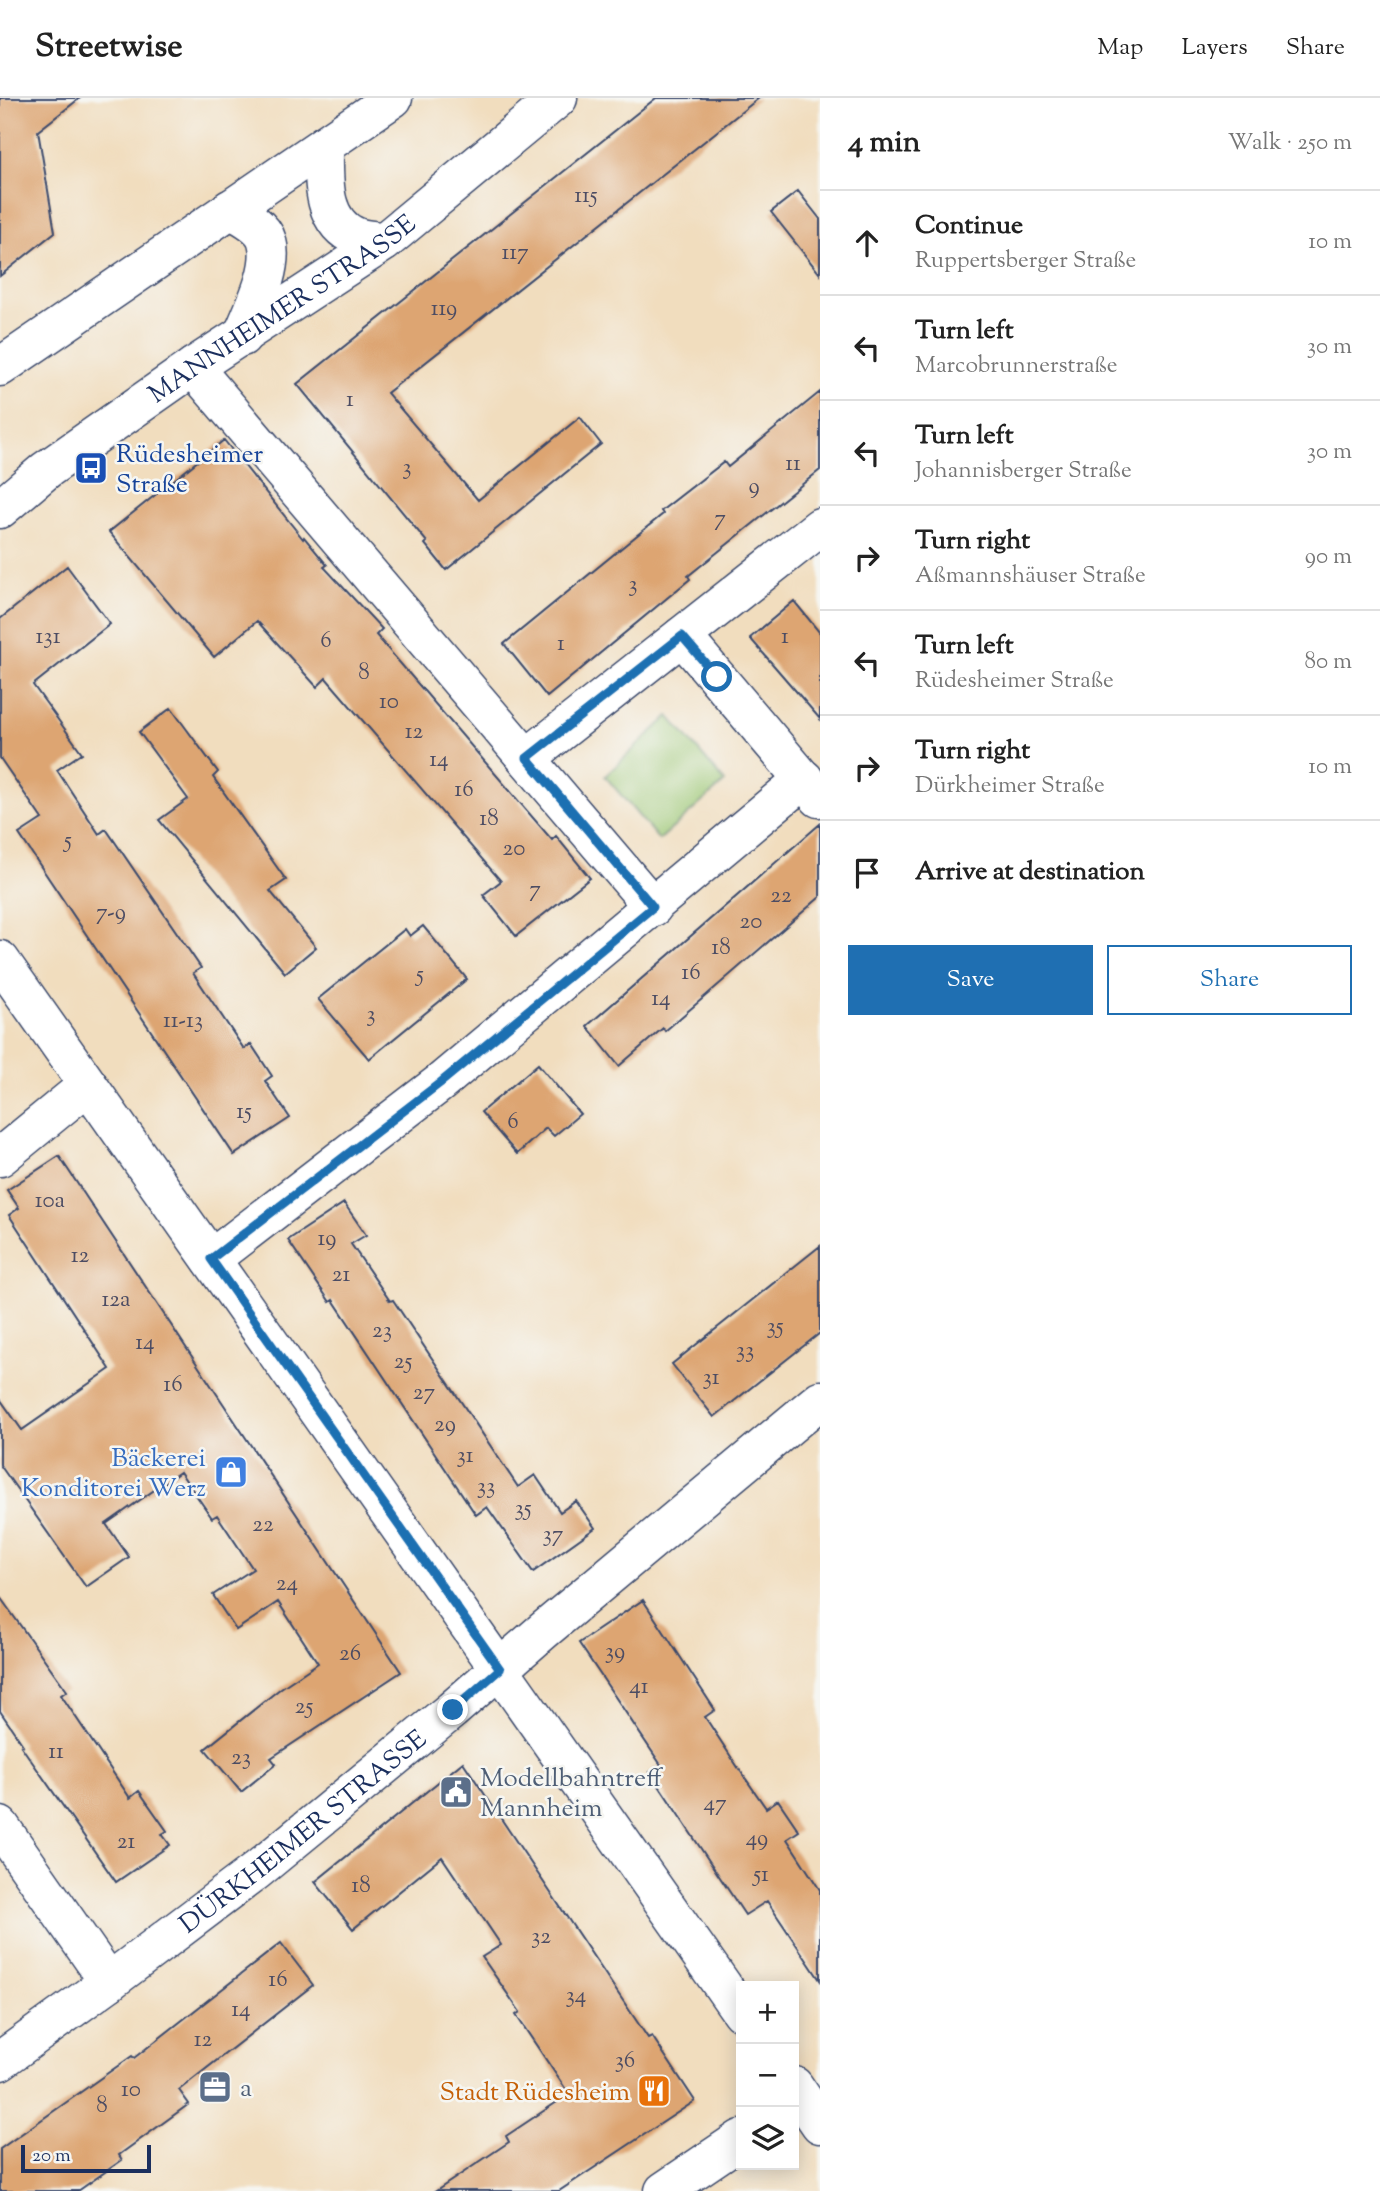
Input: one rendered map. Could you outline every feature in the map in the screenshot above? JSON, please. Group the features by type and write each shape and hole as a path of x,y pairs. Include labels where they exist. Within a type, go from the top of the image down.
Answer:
{"street":[{"path":"0,367 393,98"},
{"name":"MANNHEIMER STRASSE","path":"0,509 46,470 193,368 384,242 558,98"},
{"path":"324,145 324,190 335,221 356,237 384,242"},
{"path":"230,209 251,221 267,240 267,275 242,337"},
{"path":"193,368 653,907"},
{"path":"527,758 820,527"},
{"path":"211,1259 440,1083 653,907 812,789 682,636"},
{"path":"0,960 736,2005"},
{"path":"0,1157 88,1085"},
{"name":"DÜRKHEIMER STRASSE","path":"0,2061 256,1871 453,1710 820,1400"},
{"path":"0,1826 109,1982"},
{"path":"664,2191 736,2142"}],"green space":[{"path":"669,716 725,782 659,840 605,776"}],"building":[{"path":"0,98 80,98 38,131 55,232 0,276"},
{"path":"656,98 759,98 387,393 478,500 580,417 601,444 446,570 425,544 427,542 297,384"},
{"path":"798,191 820,219 820,274 771,212"},
{"path":"820,392 820,470 688,576 690,579 547,697 504,644 663,514 661,511 724,462 728,467"},
{"path":"224,440 327,565 324,567 382,629 376,635 552,840 556,836 590,878 516,936 483,895 501,881 326,678 317,687 257,621 214,657 109,532"},
{"path":"67,566 110,624 33,685 82,753 57,770 99,834 106,829 201,968 193,973 244,1049 251,1044 272,1076 265,1081 290,1118 234,1155 19,834 42,819 0,758 0,619"},
{"path":"794,601 820,633 820,719 750,638"},
{"path":"171,708 218,772 213,777 286,880 270,891 316,947 285,973 159,820 188,799 139,732"},
{"path":"820,824 820,897 665,1031 663,1028 619,1066 587,1026"},
{"path":"423,926 467,979 369,1059 318,999 405,929 410,936"},
{"path":"538,1064 580,1114 554,1136 546,1128 517,1154 481,1112"},
{"path":"59,1156 401,1672 271,1758 276,1764 241,1792 205,1749 281,1688 318,1663 278,1602 236,1630 213,1595 253,1569 217,1515 212,1518 180,1472 106,1524 129,1557 86,1587 0,1465 0,1399 22,1430 110,1369 9,1215 19,1208 7,1190"},
{"path":"344,1203 366,1235 351,1244 390,1301 393,1300 518,1487 535,1475 560,1512 576,1501 595,1528 533,1572 487,1507 476,1515 333,1300 330,1302 288,1240"},
{"path":"820,1246 820,1333 714,1417 672,1364"},
{"path":"0,1597 67,1691 61,1695 130,1798 139,1791 167,1831 162,1834 170,1845 116,1882 21,1746 23,1745 0,1711"},
{"path":"643,1600 715,1710 705,1717 739,1769 766,1808 778,1800 799,1831 787,1839 820,1890 820,1980 767,1901 745,1915 650,1772 661,1765 579,1643"},
{"path":"463,1762 648,2038 652,2036 695,2101 559,2191 436,2191 509,2142 506,2136 569,2094 516,2015 520,2012 482,1957 501,1945 442,1857 353,1929 315,1882"},
{"path":"281,1943 313,1985 179,2090 189,2104 119,2155 122,2160 78,2191 0,2191 0,2149 132,2056 134,2058"}],"place":[{"name":"Rüdesheimer Straße","path":"91,468"},
{"name":"Bäckerei Konditorei Werz","path":"231,1472"},
{"name":"Modellbahntreff Mannheim","path":"456,1792"},
{"name":"a","path":"215,2087"},
{"name":"Stadt Rüdesheim","path":"654,2091"}],"route":[{"path":"453,1710 500,1669 211,1259 440,1083 653,907 527,758 682,636 717,677"}]}
